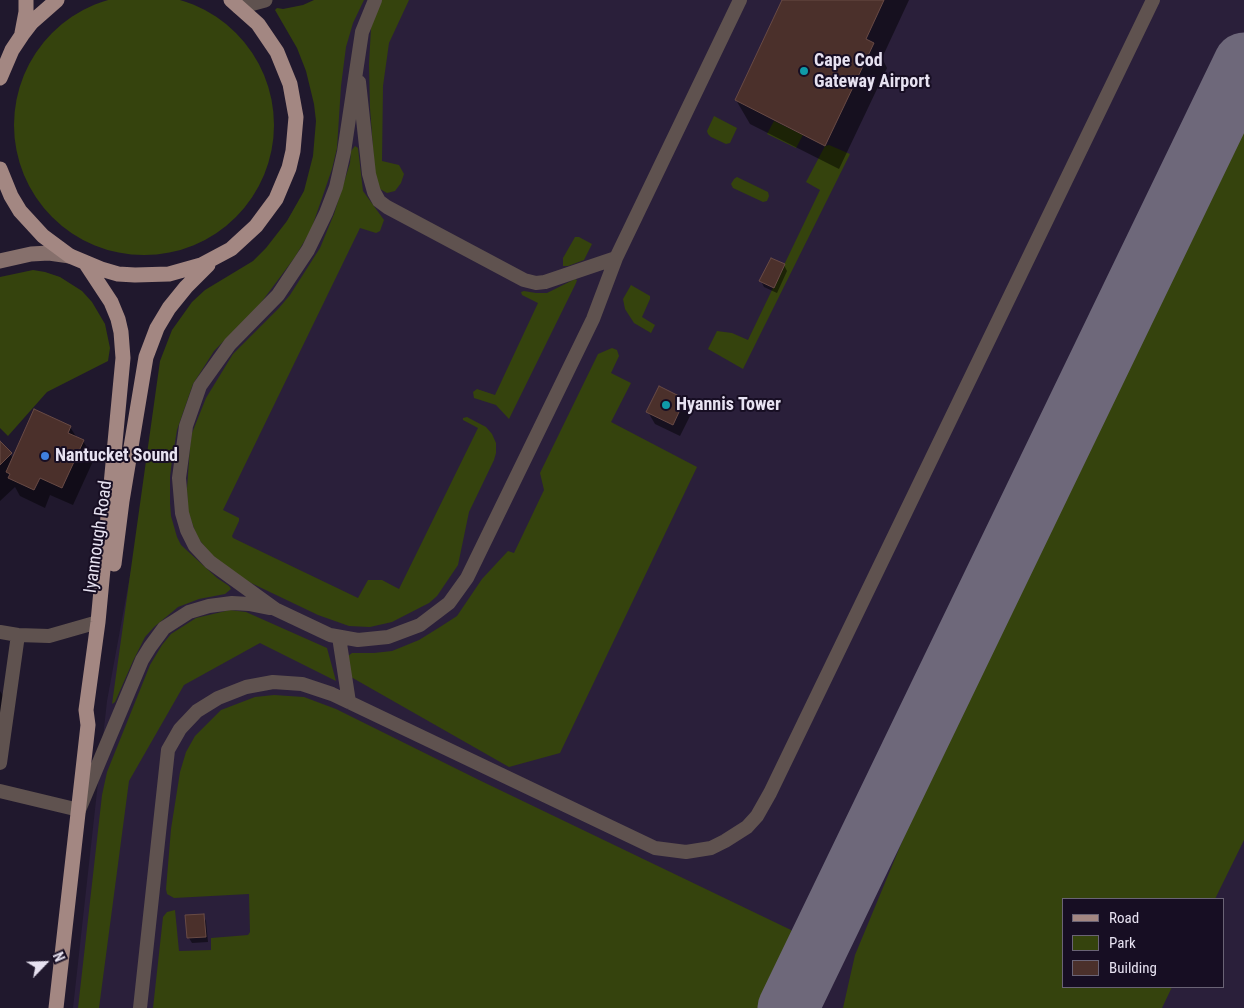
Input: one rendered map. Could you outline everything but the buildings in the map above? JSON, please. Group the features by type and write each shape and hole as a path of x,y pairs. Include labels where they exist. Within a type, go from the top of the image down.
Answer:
{"main road":[{"path":"22,35 26,0"},
{"path":"0,78 12,50 22,35 38,16 57,0"},
{"path":"0,169 12,196 31,224 43,236 70,256 86,264 118,274 152,276 185,270 217,258 244,238 267,213 284,184 295,134 294,100 281,60 258,24 235,3"},
{"path":"0,261 31,254 49,253 70,256"},
{"name":"Iyannough Road","path":"88,725 94,713 122,501 146,356 157,328 169,308 186,286 217,258"},
{"name":"Iyannough Road","path":"56,1008 88,725 86,710 98,622 119,409 123,344 118,319 111,302 86,264"}],"street":[{"path":"235,3 265,0"}],"lane":[{"path":"375,0 362,32 344,152 336,187 318,232 278,295 230,344 200,386 190,411 182,448 179,478 182,513 190,538 210,562 275,609 330,635 358,640 388,637 420,625 444,607 467,578 592,319 616,258 740,0"},
{"path":"140,1008 168,750 180,729 198,711 218,698 246,688 273,682 302,684 332,694 655,848 686,852 711,848 747,827 757,816 770,793 1153,0"},
{"path":"357,59 369,174 374,192 379,201 387,208 524,280 536,283 616,258"},
{"path":"0,791 79,810 142,660 164,628 189,612 221,604 249,604 275,609"},
{"path":"0,632 18,635 49,636 98,622"},
{"path":"0,763 18,635"},
{"path":"338,637 349,702"}],"shaded area":[{"name":"Cape Cod Gateway Airport","path":"335,0 1244,0 1244,1008 73,1008 107,701 168,368 272,246 312,179"}],"green space":[{"path":"112,-1 176,-1 205,10 226,24 245,43 259,64 272,100 272,150 259,186 245,207 226,226 205,240 169,253 144,255 119,253 94,245 72,233 52,217 36,197 24,175 16,150 14,125 16,100 24,75 36,53 62,24 83,10"},
{"path":"314,0 364,0 353,23 346,47 341,86 337,148 332,169 311,230 295,257 260,304 214,351 193,384 177,430 172,460 170,503 171,516 177,537 181,545 231,589 225,594 199,599 178,607 154,627 145,637 115,702 112,704 160,361 172,330 192,302 205,290 253,261 287,221 304,191 313,156 316,121 314,104 306,71 297,48 275,10 277,8 283,9 303,5"},
{"path":"380,0 409,0 389,43 383,86 382,161 399,165 404,174 401,183 395,191 387,193 380,189 375,175 370,108 369,64 371,28"},
{"path":"714,116 737,128 730,143 726,144 708,134 707,131"},
{"path":"774,121 803,135 796,148 767,134"},
{"path":"1244,128 1244,840 1215,898 1062,898 1062,988 1172,988 1162,1008 843,1008 855,955 931,772"},
{"path":"829,145 850,154 743,369 708,349 717,331 732,333 748,340 820,190 806,182 825,146"},
{"path":"355,146 358,148 363,191 384,220 380,231 376,233 360,228 223,510 239,518 232,536 233,538 358,598 368,580 382,580 399,589 478,428 463,420 463,418 467,417 486,427 496,443 496,453 469,512 458,565 437,596 429,603 392,622 370,627 349,626 318,615 249,582 231,571 213,557 197,537 188,511 187,489 192,433 206,398 233,354 290,295 320,248 334,214 350,163 351,151"},
{"path":"737,177 768,192 767,201 763,202 733,188 731,184"},
{"path":"575,237 579,237 592,244 584,260 563,266 563,258"},
{"path":"33,270 60,277 82,291 92,302 105,324 110,348 108,361 47,392 8,436 0,428 0,277"},
{"path":"575,279 577,280 576,283 509,419 496,405 474,398 473,392 477,389 495,395 538,303 522,295 521,292 547,293"},
{"path":"631,285 650,296 642,317 655,325 651,333 634,323 625,309 623,299"},
{"path":"612,348 617,350 619,356 611,373 631,383 611,422 697,467 560,753 509,767 351,677 348,656 352,653 392,651 419,640 440,627 457,616 482,579 508,551 514,553 544,490 540,473 598,354"},
{"path":"230,610 246,612 327,648 336,681 260,643 184,685 129,781 99,1008 78,1008 102,795 107,772 150,665 162,645 171,634 196,618"},
{"path":"274,695 304,697 336,709 791,930 792,938 758,1008 153,1008 163,917 167,912 175,910 179,951 211,950 211,938 248,935 250,932 249,894 174,898 167,894 171,829 180,772 186,752 195,736 221,710 255,697"}],"taxiway":[{"path":"788,1008 1244,63"}],"place":[{"name":"Cape Cod Gateway Airport","path":"804,71"},
{"name":"Hyannis Tower","path":"666,405"},
{"name":"Nantucket Sound","path":"45,456"}]}
